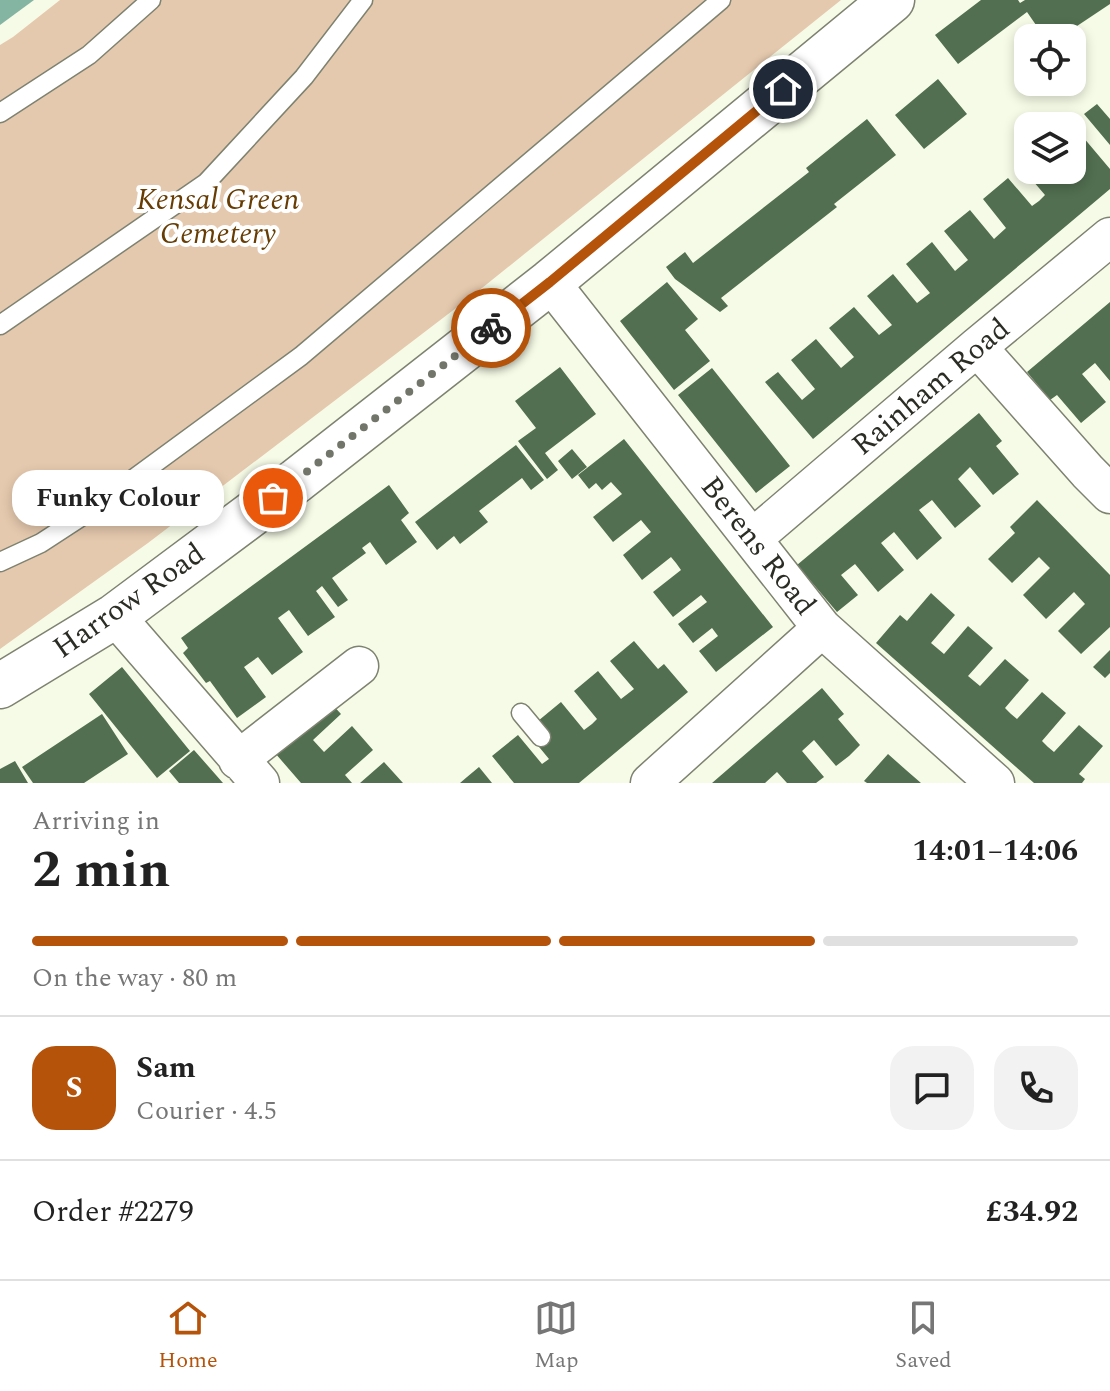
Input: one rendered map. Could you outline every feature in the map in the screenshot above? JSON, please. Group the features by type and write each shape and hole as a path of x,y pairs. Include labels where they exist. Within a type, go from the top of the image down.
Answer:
{"main road":[{"name":"Harrow Road","path":"0,686 115,616 296,481 550,282 892,0"}],"street":[{"name":"Rainham Road","path":"753,538 1110,237"},
{"name":"Berens Road","path":"550,282 822,628 995,783"},
{"path":"977,347 1110,494"},
{"path":"115,616 249,772 359,666"},
{"path":"650,783 822,628"}],"lane":[{"path":"0,113 89,55 151,0"},
{"path":"0,325 206,183 304,77 363,0"},
{"path":"0,562 41,543 87,513 301,356 721,0"},
{"path":"521,713 541,737"}],"green space":[{"name":"Kensal Green Cemetery","path":"60,0 841,0 477,292 148,543 0,649 0,45"}],"shaded area":[{"path":"0,0 34,0 0,25"}],"building":[{"path":"981,0 1018,0 1020,3 1025,0 1110,0 1110,4 1080,24 1035,24 1027,12 958,64 935,35"},
{"path":"938,79 967,114 924,149 895,115"},
{"path":"1097,104 1110,119 1110,145 1086,116 1086,112"},
{"path":"867,119 896,155 834,204 837,207 721,298 728,306 720,312 675,279 666,267 685,252 693,263 809,172 806,168"},
{"path":"1086,141 1110,169 1110,189 813,439 765,382 778,372 802,400 815,389 791,360 816,339 841,368 854,357 829,328 854,307 879,335 892,325 867,296 893,274 917,303 930,293 906,264 932,242 955,271 968,260 944,231 970,210 994,239 1006,228 983,199 1008,178 1032,206 1045,195 1036,184 1086,184"},
{"path":"667,282 698,319 685,330 710,361 674,390 620,321"},
{"path":"1110,302 1110,381 1095,363 1082,374 1106,402 1081,423 1057,395 1050,400 1027,372"},
{"path":"560,367 596,414 545,453 558,470 547,479 518,441 536,428 515,401"},
{"path":"712,368 790,466 756,493 678,395"},
{"path":"979,413 1002,441 996,446 1019,474 993,495 970,467 958,479 981,506 955,528 932,500 919,510 942,538 917,560 894,532 881,543 904,570 878,592 855,564 841,575 858,595 837,612 797,565"},
{"path":"624,439 773,627 716,672 699,651 718,636 712,628 693,643 678,624 707,602 701,595 673,617 653,592 681,570 676,563 671,557 642,580 623,555 651,532 641,520 613,542 593,517 622,494 611,482 602,490 596,483 589,489 578,475"},
{"path":"516,445 544,480 531,490 522,478 479,511 488,522 460,544 454,536 437,550 415,522"},
{"path":"572,449 587,467 572,479 558,461"},
{"path":"389,485 409,513 401,520 417,542 386,565 370,542 362,548 366,553 332,578 348,600 338,607 322,586 316,591 335,617 308,636 289,610 278,618 303,652 272,675 258,657 244,667 266,697 237,718 210,681 206,683 183,653 188,648 181,638"},
{"path":"1037,500 1110,575 1110,627 1081,654 1058,631 1085,604 1074,592 1046,619 1023,595 1050,568 1039,557 1012,583 988,559 1015,533 1010,527"},
{"path":"931,593 955,615 931,643 944,654 968,626 993,648 968,676 980,686 1005,659 1029,680 1005,708 1011,714 1017,719 1042,692 1066,713 1042,741 1048,747 1054,752 1079,725 1103,746 1079,774 1085,779 1082,783 1034,783 876,643 900,615 907,621"},
{"path":"634,641 658,669 664,664 688,692 579,783 514,783 492,756 518,735 542,764 549,759 535,742 538,721 561,702 584,730 592,724 597,719 574,691 598,671 621,699 634,689 610,661"},
{"path":"1110,650 1110,673 1105,678 1093,667"},
{"path":"122,667 190,751 157,778 89,694"},
{"path":"822,688 844,714 838,719 860,745 849,756 836,766 814,740 802,751 824,777 816,783 787,783 777,772 765,783 712,783"},
{"path":"330,702 341,714 313,740 324,752 352,726 373,750 345,775 352,783 301,783 275,753"},
{"path":"102,714 128,754 84,783 33,783 22,767"},
{"path":"194,750 223,783 179,783 169,771"},
{"path":"888,754 921,783 864,781"},
{"path":"15,761 28,783 0,783 0,769"},
{"path":"384,762 403,783 360,783"},
{"path":"479,767 492,783 460,783 467,777"}],"way so far":[{"path":"273,498 491,328"}],"place":[{"name":"Funky Colour","path":"273,498"}],"route":[{"path":"491,328 783,89"}]}
